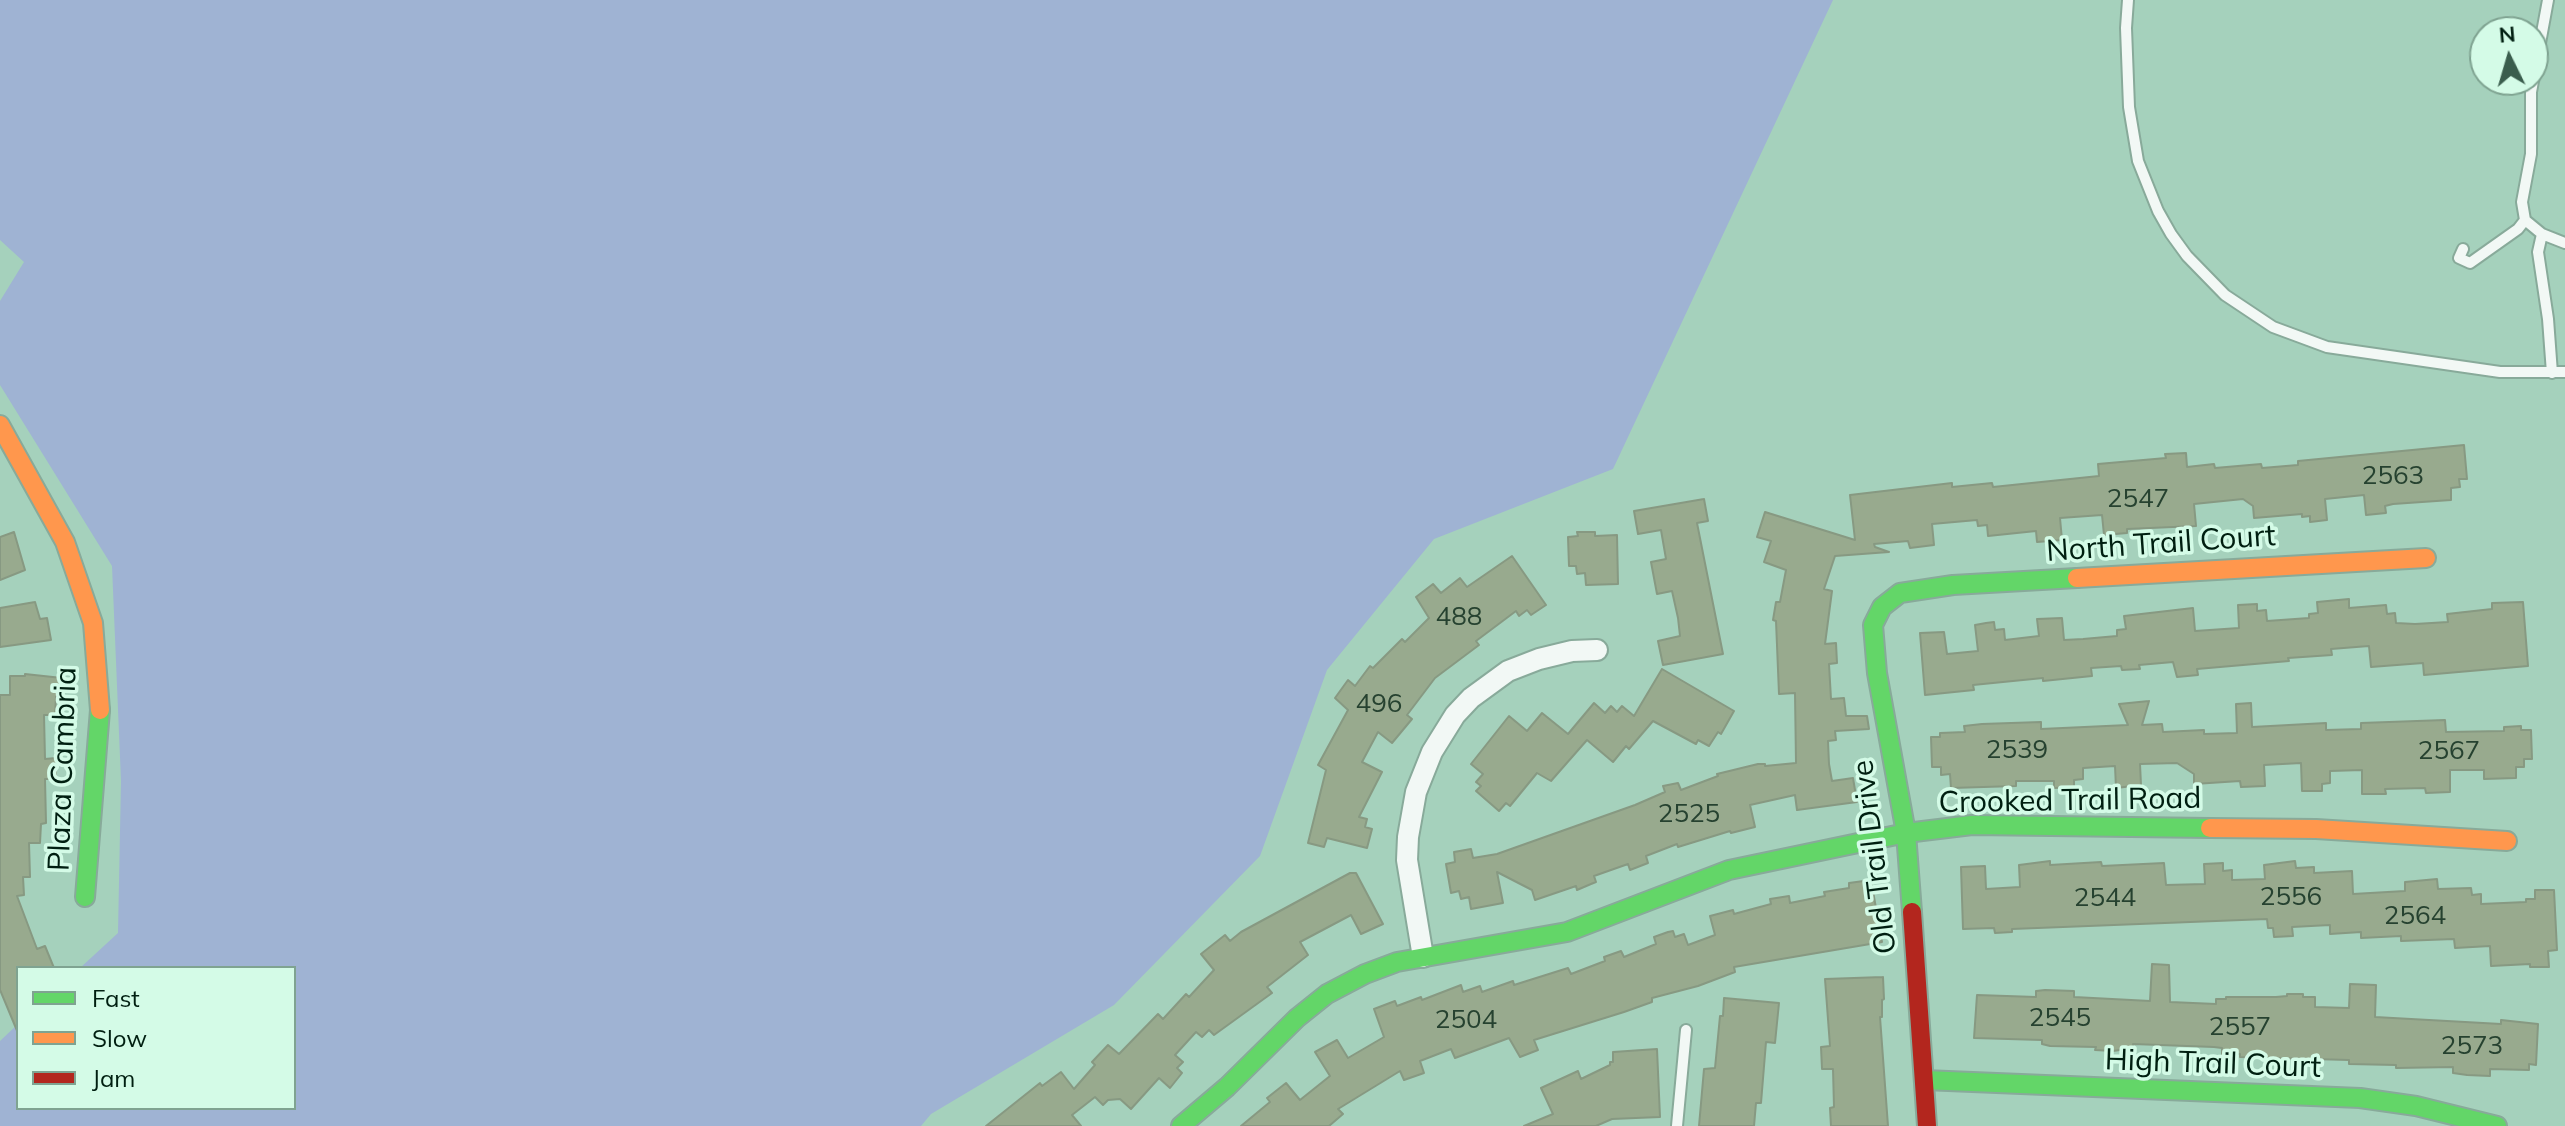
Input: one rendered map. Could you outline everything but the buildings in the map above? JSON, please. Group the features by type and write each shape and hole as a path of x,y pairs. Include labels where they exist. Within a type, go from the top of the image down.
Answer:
{"street":[{"name":"Plaza Cambria","path":"0,425 65,542 93,623 100,704 85,897"},
{"name":"North Trail Court","path":"1900,593 1953,585 2426,558"},
{"name":"Old Trail Drive","path":"1900,593 1882,607 1873,625 1882,702 1906,833 1927,1126"},
{"path":"1423,957 1407,860 1408,837 1416,792 1432,752 1455,715 1471,698 1508,671 1561,654 1597,650"},
{"name":"Crooked Trail Road","path":"1181,1126 1227,1087 1297,1018 1327,994 1365,974 1397,962 1567,932 1729,870 1906,833 1972,825 2316,829 2507,841"},
{"name":"High Trail Court","path":"1924,1080 2360,1098 2416,1106 2497,1126"}],"lane":[{"path":"2128,0 2129,107 2138,161 2152,199 2171,234 2187,256 2225,295 2273,327 2327,347 2500,372 2565,372"},
{"path":"2548,0 2531,92 2531,154 2522,202 2525,220 2542,234 2565,243"},
{"path":"2463,249 2459,258 2470,263 2518,229 2525,220"},
{"path":"2542,234 2538,252 2552,373"},
{"path":"1677,1126 1686,1030"}],"shaded area":[{"path":"0,0 1833,0 1613,469 1434,539 1327,670 1260,856 1114,1005 931,1114 921,1126 0,1126 0,1041 16,1026 16,1110 296,1110 296,966 82,966 118,933 121,781 112,566 0,385 0,301 24,262 0,240"}],"traffic: fast":[{"path":"1912,912 1906,833 1877,673 1873,625 1882,607 1900,593 1953,585 2077,578"},
{"path":"85,897 100,710"},
{"path":"1181,1126 1327,994 1397,962 1567,932 1729,870 1906,833 1972,825 2210,828"},
{"path":"1924,1080 2360,1098 2416,1106 2497,1126"}],"traffic: slow":[{"path":"0,425 65,542 93,623 100,710"},
{"path":"2077,578 2426,558"},
{"path":"2210,828 2316,829 2507,841"}],"traffic: jam":[{"path":"1912,912 1927,1126"}]}
